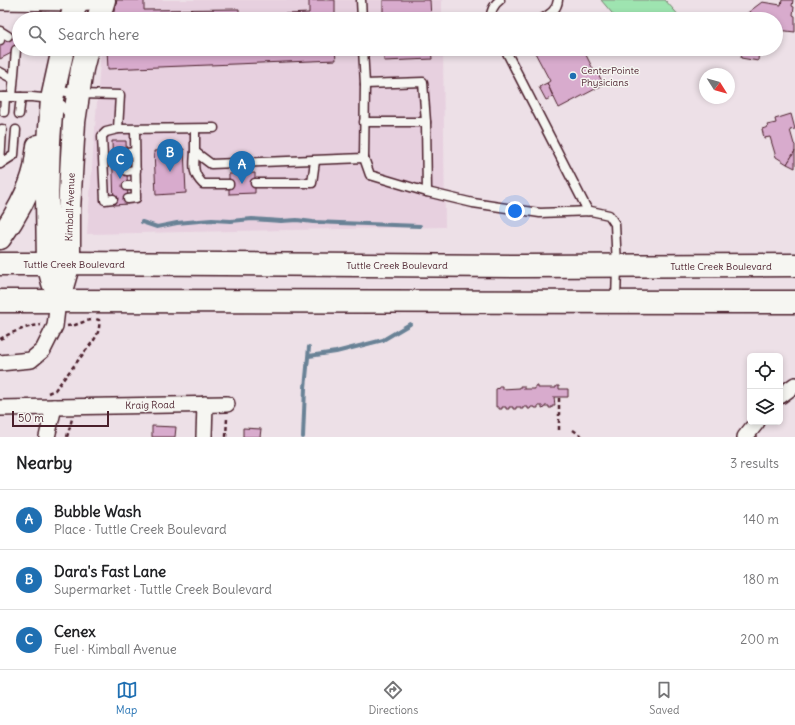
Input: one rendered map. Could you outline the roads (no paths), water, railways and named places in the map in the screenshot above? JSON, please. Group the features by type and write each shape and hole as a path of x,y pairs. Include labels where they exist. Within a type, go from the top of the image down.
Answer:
{"main road":[{"name":"Kimball Avenue","path":"58,301 58,264 47,198 49,142 54,94 62,56"},
{"name":"Kimball Avenue","path":"58,264 69,210 74,122 85,56"},
{"path":"0,238 8,227 30,183 35,168 41,126 54,94"},
{"name":"Tuttle Creek Boulevard","path":"0,264 518,266 795,265"},
{"path":"0,301 795,302"}],"street":[{"path":"0,2 74,7 102,7"},
{"path":"0,363 31,360 44,350 55,326 58,301"},
{"path":"783,394 795,385"},
{"path":"204,437 205,404"},
{"name":"Kraig Road","path":"0,408 227,404"},
{"path":"47,437 54,407"},
{"path":"745,437 755,425"}],"lane":[{"path":"361,0 362,12"},
{"path":"491,12 500,0"},
{"path":"552,12 558,3 558,0"},
{"path":"0,31 3,38"},
{"path":"8,54 14,68"},
{"path":"4,112 6,97 13,78 15,56"},
{"path":"364,56 364,158 370,175 473,203 540,213 591,211 609,215 615,224 617,266 616,302"},
{"path":"509,56 588,211"},
{"path":"1,71 13,78"},
{"path":"365,84 423,82 428,192"},
{"path":"54,94 74,122"},
{"path":"6,97 54,94 120,95 118,129"},
{"path":"18,114 21,97"},
{"path":"364,122 426,122"},
{"path":"195,128 194,170 197,178 203,184 229,184"},
{"path":"113,199 104,200 109,187 104,173 103,155 102,136 106,132 118,129 214,128"},
{"path":"0,164 2,129"},
{"path":"0,164 14,155 16,130"},
{"path":"128,199 136,198 132,186 136,170 135,130"},
{"path":"126,153 135,152"},
{"path":"195,152 211,164 364,158"},
{"path":"103,155 112,154"},
{"path":"255,183 312,183 315,161"},
{"path":"127,171 136,170"},
{"path":"104,173 112,172"}],"waterway":[{"path":"142,222 157,227 199,221 231,221 252,219 420,226"},
{"path":"309,356 336,352 383,340 410,324"},
{"path":"303,437 305,388 309,347"}],"place":[{"name":"CenterPointe Physicians","path":"573,76"},
{"name":"Dara's Fast Lane","path":"170,172"},
{"name":"Cenex","path":"120,179"},
{"name":"Bubble Wash","path":"242,184"}]}
